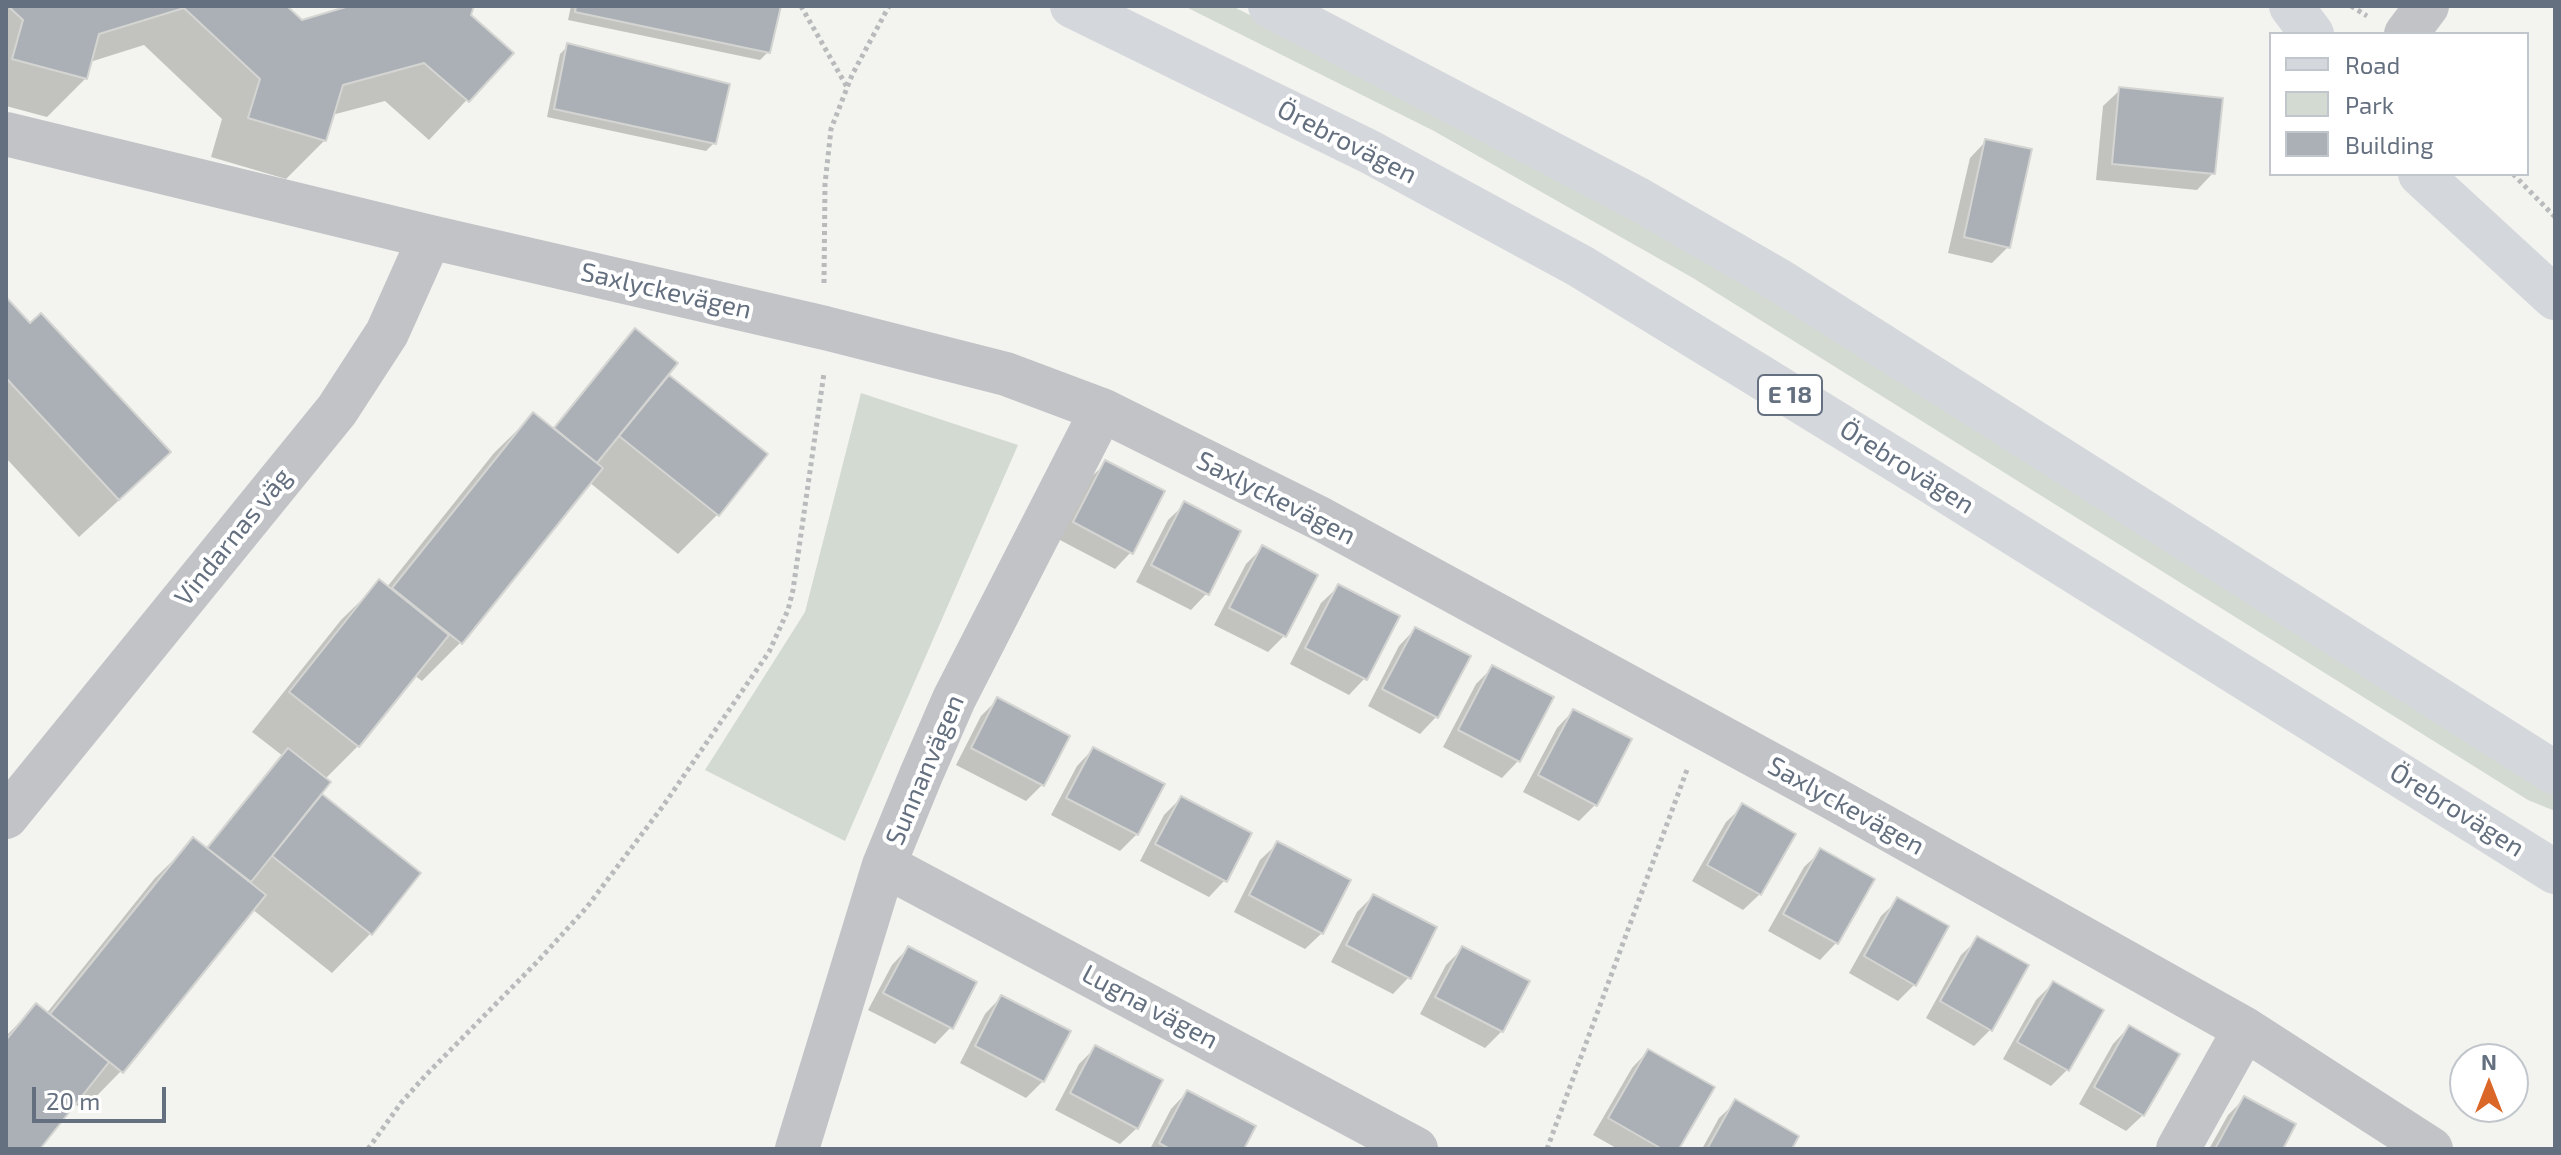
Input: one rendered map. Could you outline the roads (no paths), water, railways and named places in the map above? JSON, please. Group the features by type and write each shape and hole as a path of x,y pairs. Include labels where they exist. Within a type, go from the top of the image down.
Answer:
{"main road":[{"name":"Örebrovägen","path":"1072,6 1370,152 1580,266 2555,872"},
{"path":"1270,6 1638,199 1780,281 2555,773"},
{"path":"2291,6 2310,32"},
{"path":"2422,176 2555,298"}],"street":[{"path":"2408,32 2427,6"},
{"name":"Saxlyckevägen","path":"6,134 430,237 825,328 1006,374 1102,410 1321,519 1703,727 2245,1029 2431,1149"},
{"name":"Vindarnas väg","path":"6,817 337,410 387,333 430,237"},
{"name":"Sunnanvägen","path":"797,1149 884,865 954,699 1102,410"},
{"name":"Lugna vägen","path":"884,865 1416,1149"},
{"path":"2178,1149 2245,1029"}]}
